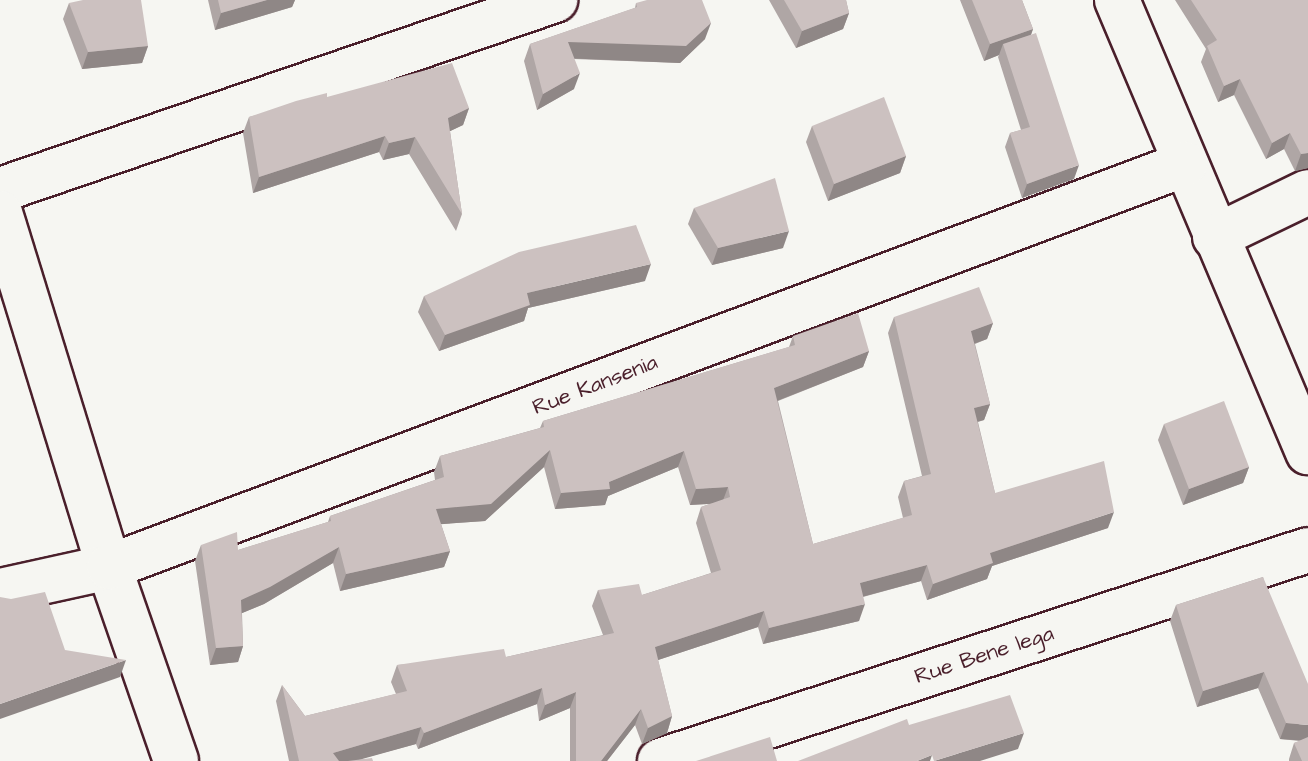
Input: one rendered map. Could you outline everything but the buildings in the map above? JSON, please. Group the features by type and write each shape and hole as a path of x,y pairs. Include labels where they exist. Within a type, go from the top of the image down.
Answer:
{"street":[{"path":"0,190 555,0"},
{"path":"1117,0 1308,452"},
{"name":"Rue Kansenia","path":"0,591 109,567 1185,164"},
{"path":"1215,237 1308,192"},
{"path":"0,213 109,567 176,761"},
{"name":"Rue Bene lega","path":"660,761 1308,550"}]}
